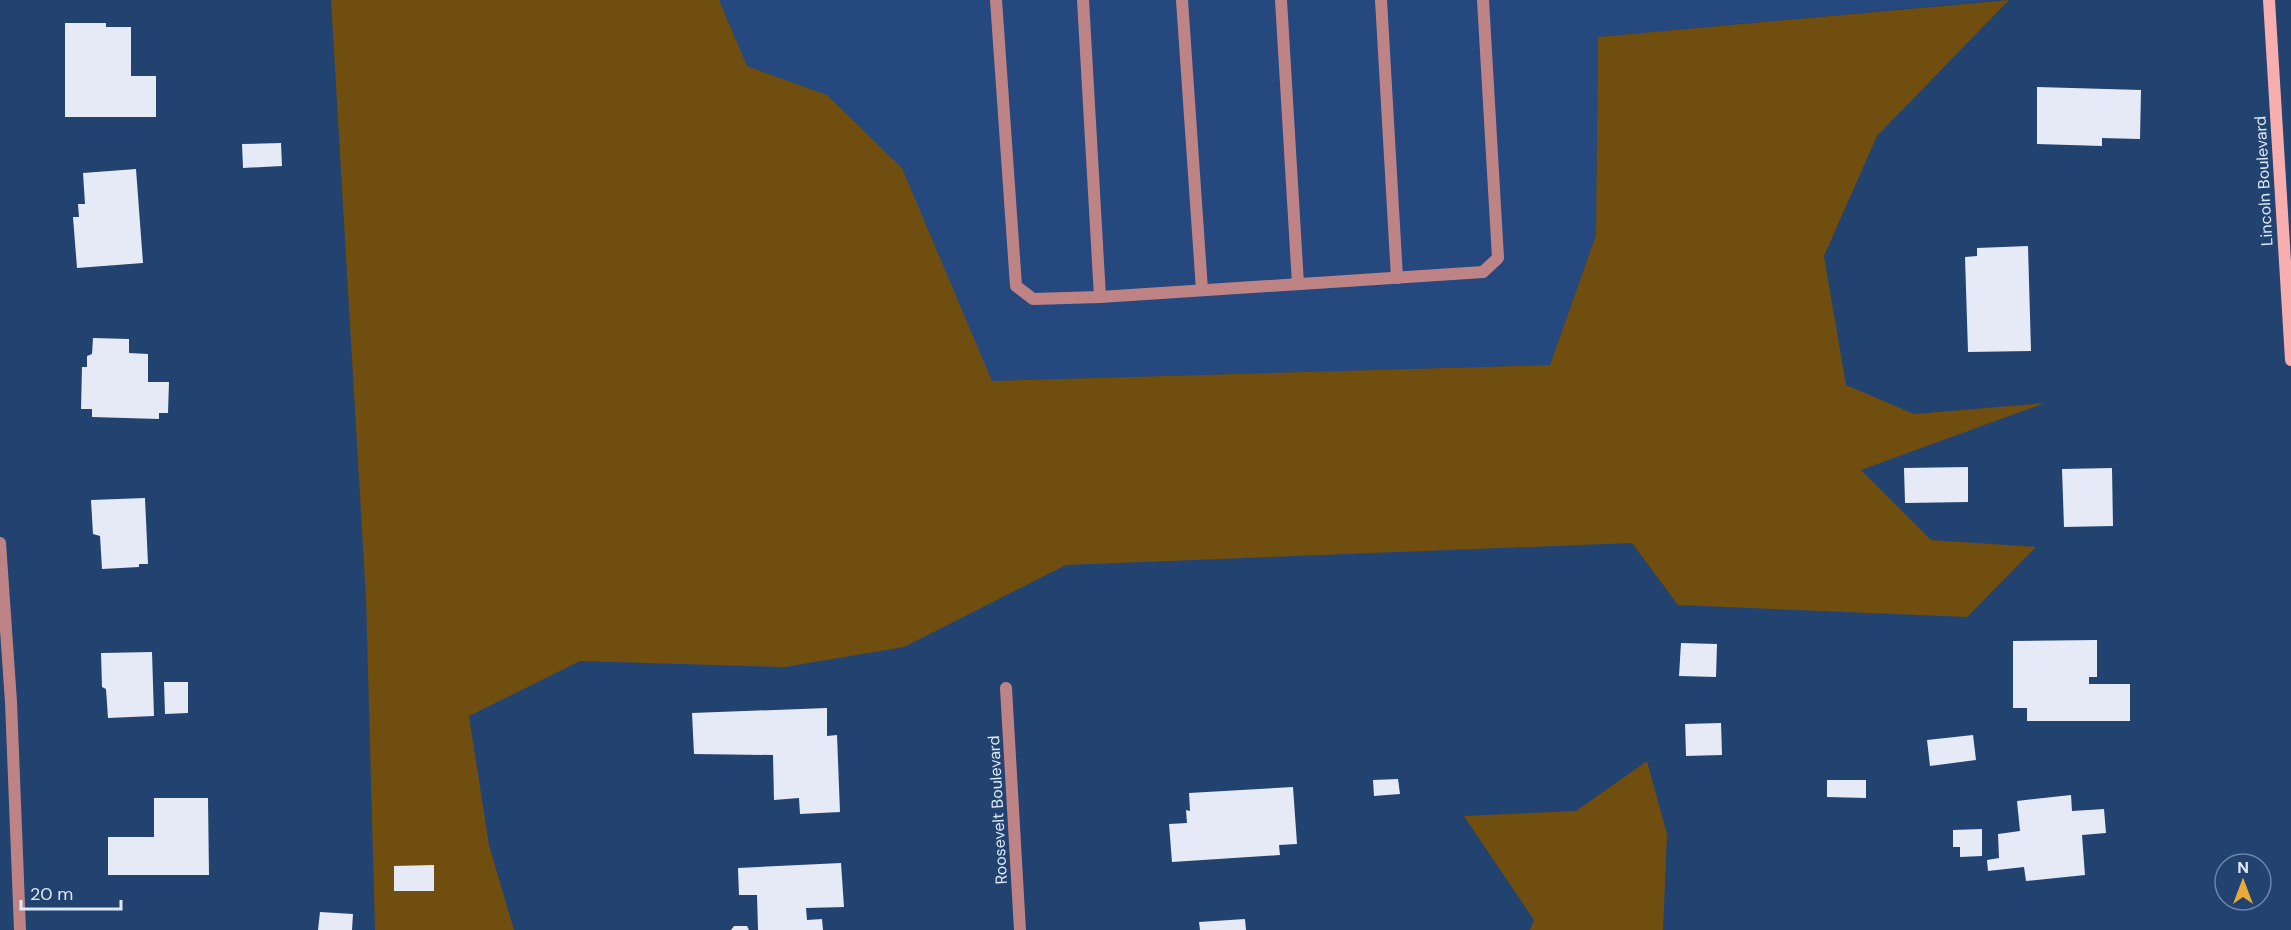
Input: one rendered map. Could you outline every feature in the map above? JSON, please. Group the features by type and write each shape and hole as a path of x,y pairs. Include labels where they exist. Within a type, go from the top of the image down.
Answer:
{"street":[{"path":"996,0 1016,286 1033,299 1100,297 1483,272 1498,258 1483,0"},
{"path":"1083,0 1100,297"},
{"path":"1182,0 1203,290"},
{"path":"1281,0 1298,284"},
{"path":"1381,0 1398,278"},
{"name":"Lincoln Boulevard","path":"2269,0 2291,360"},
{"path":"0,543 11,702 20,930"},
{"name":"Roosevelt Boulevard","path":"1006,688 1020,930"}],"shaded area":[{"path":"331,0 719,0 747,66 827,95 902,168 992,381 1550,365 1596,235 1598,37 2009,0 1877,136 1824,256 1846,385 1914,414 2045,403 1861,470 1931,540 2036,547 1967,617 1678,605 1632,543 1066,565 904,647 785,667 580,661 469,716 489,845 514,930 375,930 366,598"},
{"path":"719,0 1997,0 1598,37 1596,235 1550,365 991,381 902,168 827,95 747,66"},
{"path":"1647,761 1667,834 1663,930 1530,930 1534,920 1464,816 1576,811"}],"building":[{"path":"65,23 106,23 106,27 131,27 131,76 156,76 156,117 65,117"},
{"path":"2037,87 2141,90 2140,139 2102,138 2102,146 2037,144"},
{"path":"281,143 282,166 243,168 242,144"},
{"path":"136,169 143,263 77,268 73,217 79,217 78,204 85,204 83,173"},
{"path":"2028,246 2031,351 1968,352 1965,257 1977,256 1977,248"},
{"path":"93,338 129,339 129,353 148,354 148,382 169,382 168,413 159,413 159,419 92,417 92,409 81,409 82,367 87,367 87,356 92,354"},
{"path":"1968,467 1968,502 1905,503 1904,468"},
{"path":"2112,468 2113,526 2064,527 2062,469"},
{"path":"145,498 148,564 139,564 139,567 102,569 100,536 93,534 91,500"},
{"path":"2097,640 2097,677 2089,677 2089,684 2130,684 2130,721 2027,721 2027,708 2013,708 2013,641"},
{"path":"1681,643 1717,644 1716,677 1679,676"},
{"path":"152,652 154,716 108,718 106,689 102,687 101,653"},
{"path":"164,682 188,682 188,713 165,714"},
{"path":"827,708 827,736 837,735 840,812 800,814 799,798 774,800 773,755 694,754 692,713"},
{"path":"1721,723 1722,755 1686,756 1685,724"},
{"path":"1973,735 1976,760 1930,766 1927,740"},
{"path":"1398,779 1400,794 1374,796 1373,780"},
{"path":"1827,780 1866,780 1866,798 1827,797"},
{"path":"1293,787 1297,844 1279,845 1280,855 1172,862 1169,824 1187,823 1186,810 1190,811 1189,793"},
{"path":"2071,795 2072,811 2104,809 2106,833 2082,835 2085,875 2026,881 2024,867 1988,871 1987,860 1999,858 1998,834 2020,831 2017,801"},
{"path":"154,798 208,798 209,875 108,875 108,837 154,837"},
{"path":"1982,829 1982,856 1960,857 1960,847 1953,847 1953,830"},
{"path":"841,863 844,907 806,908 807,920 822,919 823,930 758,930 757,895 739,895 738,868"},
{"path":"434,865 434,891 394,891 394,866"},
{"path":"320,912 353,914 352,930 318,930"},
{"path":"1245,919 1246,930 1200,930 1199,922"},
{"path":"734,926 747,926 749,930 731,930"}]}
